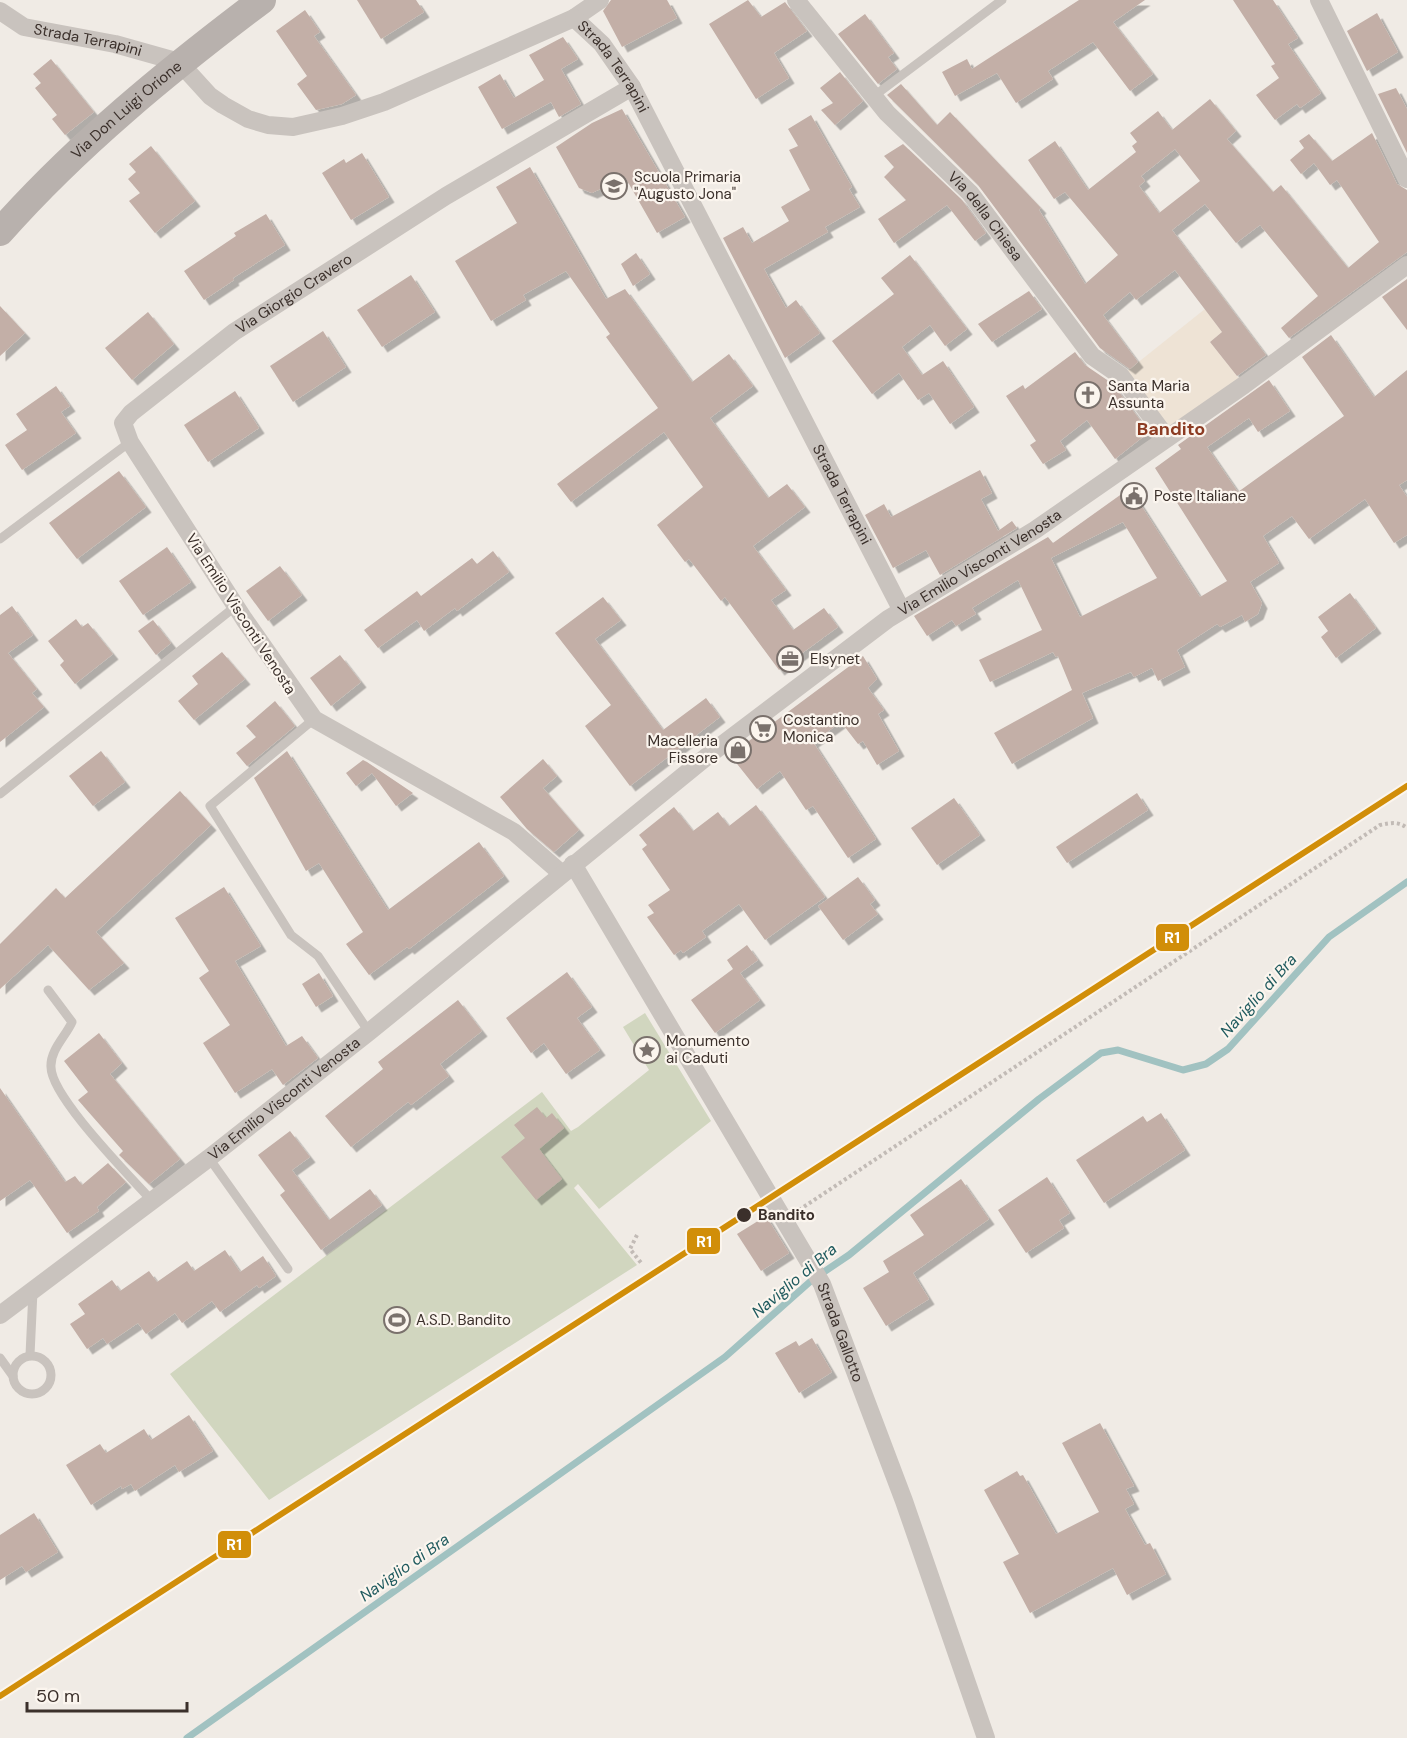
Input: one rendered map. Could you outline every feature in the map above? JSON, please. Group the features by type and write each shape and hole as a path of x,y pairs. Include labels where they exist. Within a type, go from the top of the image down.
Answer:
{"main road":[{"name":"Via Don Luigi Orione","path":"0,232 55,176 179,62 262,0"}],"street":[{"path":"574,18 600,0"},
{"name":"Via della Chiesa","path":"796,0 887,113 970,193 1092,356 1120,376 1167,438"},
{"path":"1319,0 1407,179"},
{"name":"Strada Terrapini","path":"0,11 24,27 115,44 179,62 210,96 222,105 248,119 268,125 293,127 342,116 384,102 574,18 602,44 632,87 901,609"},
{"name":"Via Giorgio Cravero","path":"130,442 123,423 131,413 234,332 446,196 632,87"},
{"name":"Via Emilio Visconti Venosta","path":"0,1315 153,1202 369,1032 567,868 710,754 901,609 1035,530 1325,327 1407,265"},
{"name":"Via Emilio Visconti Venosta","path":"130,442 303,707 314,719 514,832 567,868"},
{"name":"Strada Gallotto","path":"567,868 785,1219 818,1277 904,1501 986,1738"}],"lane":[{"path":"874,96 1002,0"},
{"path":"0,539 130,442"},
{"path":"0,794 236,606"},
{"path":"314,719 210,806 291,935 318,956 369,1032"},
{"path":"48,990 72,1022 52,1055 52,1077 73,1110 153,1202"},
{"path":"209,1158 288,1269"},
{"path":"30,1355 33,1290"},
{"path":"0,1358 13,1376 17,1387 27,1393 39,1393 49,1385 50,1367 42,1358 30,1355 19,1360 13,1376"}],"path":[{"path":"785,1219 1380,825 1401,824 1407,828"},
{"path":"637,1235 630,1249 642,1264"}],"green space":[{"name":"A.S.D. Bandito","path":"645,1013 711,1121 599,1209 578,1184 574,1188 637,1265 269,1500 170,1374 542,1092 571,1131 578,1127 649,1070 623,1027"}],"shaded area":[{"path":"1205,309 1222,332 1210,342 1244,385 1167,438 1121,376"}],"building":[{"path":"357,0 416,0 424,12 381,39"},
{"path":"611,0 667,0 677,18 622,47 603,11"},
{"path":"748,0 761,17 785,2 807,31 774,53 789,78 756,99 709,24"},
{"path":"1079,0 1145,0 1113,22 1153,74 1130,91 1093,42 1048,71 1053,79 1016,103 997,73 955,96 942,72 967,59 972,69"},
{"path":"1233,0 1273,0 1298,38 1288,44 1321,93 1300,108 1297,104 1275,120 1256,95 1279,78 1271,66 1275,64"},
{"path":"305,10 320,32 314,36 356,95 342,104 316,110 297,84 307,76 276,31"},
{"path":"1377,13 1398,52 1367,71 1347,31"},
{"path":"865,14 894,53 888,57 897,69 878,84 838,34"},
{"path":"563,37 578,59 561,69 581,104 559,117 551,102 502,129 478,87 500,74 514,98 544,80 529,55"},
{"path":"51,59 94,112 65,135 52,119 57,115 35,88 41,83 33,74"},
{"path":"840,72 863,101 835,125 821,110 833,103 820,88"},
{"path":"901,84 937,125 950,112 1041,208 1039,210 1085,284 1118,255 1065,192 1054,199 1028,160 1055,141 1088,190 1136,152 1132,146 1137,142 1130,133 1158,111 1172,130 1210,99 1236,131 1227,139 1273,192 1281,185 1348,268 1379,242 1337,180 1330,185 1314,163 1301,174 1290,160 1304,148 1299,141 1309,134 1332,161 1372,133 1397,184 1407,190 1407,252 1289,338 1281,328 1318,296 1260,225 1236,243 1205,204 1172,230 1266,355 1237,376 1210,342 1222,332 1175,270 1136,300 1130,292 1103,315 1138,362 1130,369 1100,348 978,185 887,95","holes":["1175,149 1200,181 1159,213 1139,186 1145,181 1141,176"]},
{"path":"1396,88 1407,109 1407,153 1378,94"},
{"path":"622,109 685,217 657,233 625,177 592,193 579,188 556,147 592,123"},
{"path":"811,115 852,187 849,189 860,207 825,227 828,232 764,269 786,308 796,300 820,333 785,358 723,238 743,227 752,243 789,221 781,207 810,190 789,150 798,146 788,129"},
{"path":"903,144 962,200 986,233 975,241 947,205 894,243 878,219 906,200 884,177 894,167 884,156"},
{"path":"151,146 195,201 155,233 129,201 140,193 128,179 136,172 129,164"},
{"path":"362,153 389,197 351,220 322,173 344,159 346,163"},
{"path":"530,167 606,299 625,289 692,382 729,354 753,386 710,418 768,498 787,484 805,507 753,546 786,590 771,600 793,630 824,608 838,627 779,670 725,597 721,601 689,559 685,562 657,525 703,487 664,432 571,502 557,484 658,408 606,337 610,334 566,271 523,295 526,300 491,321 455,261 517,223 496,187"},
{"path":"266,214 285,245 233,278 234,280 204,300 184,271 236,236 234,233"},
{"path":"636,253 650,274 633,286 621,264"},
{"path":"910,255 967,329 945,346 930,325 902,347 922,375 943,361 974,407 950,424 929,393 918,400 899,373 872,394 832,341 894,294 881,278"},
{"path":"411,275 435,312 382,347 357,310"},
{"path":"1407,279 1407,330 1382,297"},
{"path":"1029,291 1042,309 992,342 978,324"},
{"path":"0,306 25,333 0,356"},
{"path":"148,312 174,344 132,380 105,348"},
{"path":"323,331 346,367 293,402 270,366"},
{"path":"1331,335 1374,397 1407,370 1407,480 1399,485 1407,497 1407,535 1394,543 1365,499 1309,539 1292,516 1263,536 1279,563 1250,582 1262,603 1258,614 1245,622 1242,615 1220,627 1217,624 1177,650 1185,667 1158,681 1152,668 1134,677 1131,672 1082,693 1093,718 1012,764 994,733 1072,690 1058,656 1056,657 1053,652 990,682 979,660 1042,630 1018,580 972,608 976,614 956,626 952,620 927,636 914,616 1048,537 1053,543 1130,488 1200,597 1227,581 1155,468 1181,449 1178,445 1269,380 1290,411 1258,432 1249,418 1207,447 1238,492 1344,416 1302,357","holes":["1123,522 1157,578 1080,617 1051,558"]},
{"name":"Santa Maria Assunta","path":"1075,352 1085,365 1113,384 1149,432 1115,459 1087,420 1060,441 1066,450 1043,464 1030,445 1036,441 1006,396 1023,385 1025,389"},
{"path":"56,386 70,406 61,412 76,433 22,470 5,445 27,430 16,414"},
{"path":"235,391 259,428 208,462 184,425"},
{"path":"980,470 992,493 981,499 998,531 1012,521 1017,528 940,575 926,550 893,568 865,515 884,504 891,517"},
{"path":"119,471 146,507 77,559 49,523"},
{"path":"167,547 191,582 143,615 119,581"},
{"path":"493,551 509,572 457,611 455,608 424,631 417,620 378,648 364,630 417,591 421,596 472,558 477,564"},
{"path":"280,566 302,595 268,621 246,591"},
{"path":"1350,593 1376,628 1336,658 1321,637 1328,631 1318,617"},
{"path":"603,597 621,620 595,639 663,730 706,698 720,717 630,786 585,726 611,705 555,633"},
{"path":"12,606 33,635 8,653 37,689 32,693 44,707 0,742 0,615"},
{"path":"76,619 82,627 88,623 113,654 75,684 60,665 64,661 48,641"},
{"path":"153,620 171,643 156,655 138,631"},
{"path":"222,652 245,679 194,720 178,701 198,684 192,676"},
{"path":"340,655 361,682 331,706 310,678"},
{"path":"863,656 877,679 868,688 884,710 878,714 899,751 877,765 863,741 858,744 841,722 813,742 876,839 848,858 813,806 806,810 780,771 757,789 730,755"},
{"path":"275,701 295,726 247,766 236,753 256,737 246,726"},
{"path":"101,751 125,782 93,806 69,776"},
{"path":"287,751 388,910 479,842 504,876 409,949 407,947 369,975 346,944 363,932 319,863 306,871 254,778"},
{"path":"543,759 557,776 543,788 579,830 554,852 527,829 500,797"},
{"path":"363,760 413,793 396,806 372,773 356,786 346,773"},
{"path":"180,791 211,825 96,932 124,963 89,990 48,945 0,989 0,944 56,888 65,898"},
{"path":"1137,793 1148,810 1067,863 1056,847"},
{"path":"954,798 980,835 937,865 911,828"},
{"path":"756,805 825,897 765,940 739,904 702,931 706,937 683,953 681,950 674,955 647,917 654,913 648,905 670,890 642,849 647,845 639,835 674,807 693,831 718,812 729,826"},
{"path":"858,877 875,900 870,904 878,914 843,940 818,906"},
{"path":"224,887 261,946 235,961 286,1046 302,1036 318,1058 283,1085 272,1069 235,1093 203,1043 230,1025 199,978 209,971 175,918"},
{"path":"747,945 758,960 740,973 760,1000 715,1033 691,1000 733,969 727,960"},
{"path":"567,972 592,1007 577,1018 600,1050 566,1074 544,1043 531,1053 506,1018"},
{"path":"319,973 333,996 316,1007 302,984"},
{"path":"458,1000 482,1031 440,1064 449,1076 411,1105 408,1102 351,1147 325,1116 383,1069 378,1062"},
{"path":"99,1033 122,1063 110,1074 180,1159 149,1184 119,1155 123,1151 78,1100 88,1092 64,1061"},
{"path":"0,1088 65,1182 75,1176 82,1185 108,1163 126,1182 97,1207 99,1211 67,1233 30,1180 0,1201"},
{"path":"537,1107 546,1118 552,1113 564,1128 539,1149 562,1179 536,1200 501,1157 525,1138 514,1125"},
{"path":"1161,1113 1185,1150 1104,1203 1076,1160 1143,1116 1147,1122"},
{"path":"290,1131 310,1157 292,1170 329,1220 370,1189 382,1205 321,1250 280,1195 285,1191 258,1155"},
{"path":"1047,1177 1070,1213 1059,1220 1064,1228 1026,1253 998,1210"},
{"path":"961,1179 989,1219 913,1273 929,1299 886,1326 863,1288 889,1272 883,1261 924,1235 910,1215"},
{"path":"766,1216 789,1253 761,1271 737,1234"},
{"path":"225,1250 240,1272 263,1256 276,1276 259,1288 257,1285 220,1312 212,1301 182,1323 175,1313 146,1334 138,1323 107,1344 103,1338 87,1349 70,1324 85,1314 78,1304 112,1280 120,1291 149,1271 157,1282 187,1261 194,1271"},
{"path":"812,1338 832,1372 799,1393 775,1353 796,1341 799,1346"},
{"path":"189,1415 213,1451 179,1472 175,1465 135,1491 131,1484 122,1489 121,1486 91,1505 66,1465 100,1444 106,1453 144,1429 151,1440"},
{"path":"1100,1423 1134,1486 1126,1489 1134,1504 1125,1509 1145,1545 1150,1543 1166,1574 1127,1595 1113,1568 1030,1613 1003,1562 1019,1554 984,1490 1017,1471 1020,1476 1023,1475 1056,1534 1099,1512 1062,1443"},
{"path":"34,1513 58,1552 26,1572 22,1566 0,1580 0,1535"}],"waterway":[{"name":"Naviglio di Bra","path":"187,1738 725,1357 812,1280 849,1255 1039,1099 1101,1053 1118,1050 1183,1070 1206,1064 1228,1049 1329,937 1407,882"}],"transit line":[{"name":"R1","path":"0,1696 1407,786"}],"place":[{"name":"Scuola Primaria \"Augusto Jona\"","path":"614,186"},
{"name":"Santa Maria Assunta","path":"1088,395"},
{"name":"Poste Italiane","path":"1134,496"},
{"name":"Elsynet","path":"790,659"},
{"name":"Costantino Monica","path":"763,729"},
{"name":"Macelleria Fissore","path":"738,750"},
{"name":"Monumento ai Caduti","path":"647,1050"},
{"name":"Bandito","path":"744,1215"},
{"name":"A.S.D. Bandito","path":"397,1320"}],"district":[{"name":"Bandito","path":"1171,429"}]}
